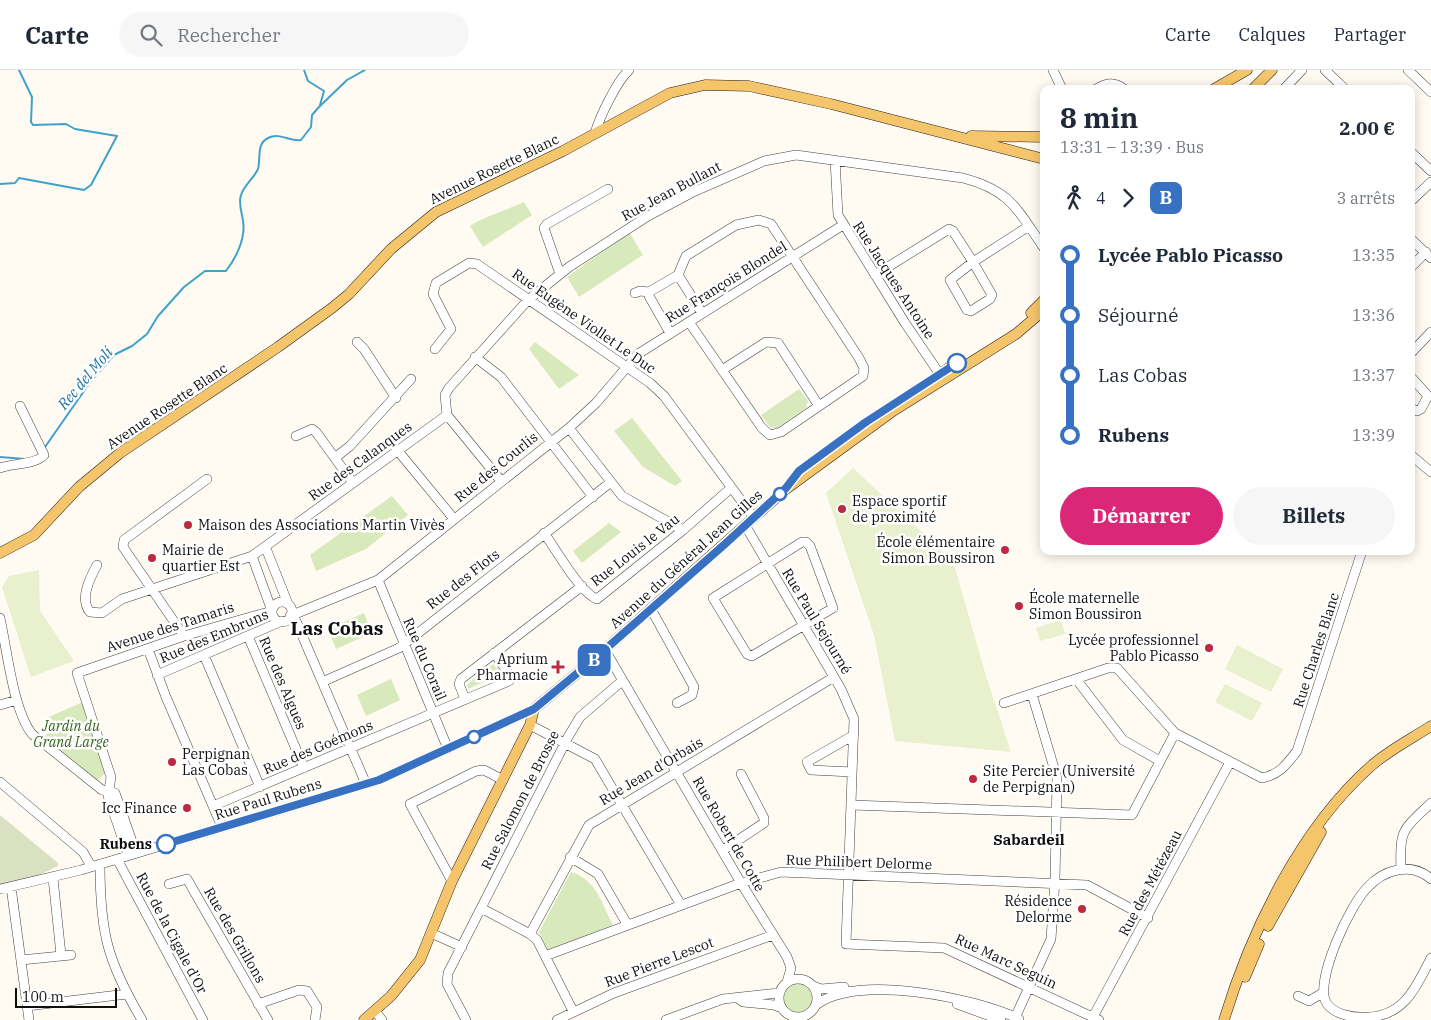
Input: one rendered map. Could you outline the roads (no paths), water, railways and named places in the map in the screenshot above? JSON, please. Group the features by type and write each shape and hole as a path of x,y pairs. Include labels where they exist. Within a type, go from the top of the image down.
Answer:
{"main road":[{"path":"1227,82 1240,70"},
{"path":"1221,85 1247,70"},
{"path":"1257,85 1272,70"},
{"name":"Avenue Rosette Blanc","path":"0,553 34,534 79,487 113,458 332,308 397,244 436,212 563,152 670,93 705,85 725,84 780,92 1040,158"},
{"name":"Avenue Rosette Blanc","path":"950,134 1040,137"},
{"name":"Avenue du Général Jean Gilles","path":"534,709 606,650 786,488 941,376 1012,329 1040,304"},
{"name":"Avenue du Général Jean Gilles","path":"941,376 1016,334 1040,313"},
{"path":"364,1020 392,996 420,960 452,882 530,725 534,709"},
{"path":"1224,1020 1246,956 1272,903 1315,829 1343,794 1371,766 1431,726"},
{"path":"1230,1020 1257,947 1301,865 1325,826 1374,773 1405,749 1431,734"}],"street":[{"path":"595,133 600,118 623,76 629,70"},
{"path":"1053,70 1060,85"},
{"path":"1288,85 1302,70"},
{"path":"1325,70 1341,85"},
{"path":"1408,70 1431,92"},
{"path":"1103,85 1112,83 1116,85"},
{"name":"Rue Jean Bullant","path":"448,415 445,395 475,357 528,300 560,274 648,216 691,193 764,161 796,155 963,178 984,184 1010,200 1040,242"},
{"path":"1415,156 1431,172"},
{"name":"Rue Jacques Antoine","path":"835,160 838,215 941,376"},
{"path":"1415,197 1431,182"},
{"path":"560,274 544,228 547,224 608,189"},
{"path":"635,293 640,291 649,292 678,276 686,256 736,224 760,220 770,224 864,368 861,378 780,432 770,435 762,428 689,322"},
{"name":"Rue François Blondel","path":"628,366 638,354 670,333 843,225"},
{"path":"875,275 949,229 973,262 992,295 990,299 971,311 967,310 950,280 973,262 1029,226"},
{"path":"1415,243 1428,255 1415,264"},
{"name":"Rue Eugène Viollet Le Duc","path":"435,349 451,329 432,294 436,283 469,263 477,264 628,366 664,396 754,518"},
{"path":"678,276 702,313"},
{"path":"649,292 649,296 670,333"},
{"path":"1415,349 1431,332"},
{"path":"722,370 766,342 774,341 778,343 818,406"},
{"path":"357,342 364,349 396,398"},
{"path":"475,357 501,377 593,497"},
{"name":"Rue des Courlis","path":"290,616 378,580 569,428 596,403 628,366"},
{"path":"336,457 350,446 396,398 411,379"},
{"path":"1415,381 1428,396 1421,410 1415,410"},
{"path":"0,468 41,459 44,455 20,406"},
{"path":"448,415 501,481"},
{"name":"Rue des Calanques","path":"97,565 90,578 85,601 90,612 102,613 122,599 252,556 448,415"},
{"path":"569,428 622,496 683,530"},
{"path":"296,436 312,429 336,457 353,483"},
{"path":"398,451 454,519"},
{"path":"1415,459 1431,472"},
{"path":"184,636 124,547 124,540 206,479"},
{"name":"Rue des Flots","path":"322,682 404,644 611,482"},
{"name":"Rue Louis le Vau","path":"544,533 582,586 591,597 597,599 683,530 731,488"},
{"name":"Rue Paul Sejourné","path":"745,525 834,677 850,707 854,720 848,875"},
{"path":"802,542 806,542 810,546 833,608 752,656 747,654 713,598 768,565 802,542"},
{"path":"252,556 276,620 282,621 290,616 291,610 267,551 264,548"},
{"name":"Rue Charles Blanc","path":"1175,733 1262,778 1271,777 1281,771 1293,756 1306,727 1361,555"},
{"name":"Rue du Corail","path":"378,580 448,749"},
{"path":"465,699 458,684 460,679 582,586"},
{"path":"272,611 279,602 288,604"},
{"path":"651,609 694,687 692,695 677,703"},
{"name":"Avenue des Tamaris","path":"110,792 111,777 77,672 184,636 272,611"},
{"path":"290,616 296,620 366,784"},
{"path":"0,618 18,700 26,727 32,734 102,790 110,792 108,796 132,854"},
{"name":"Rue des Embruns","path":"157,675 282,621"},
{"name":"Rue des Algues","path":"248,636 304,768"},
{"name":"Rue des Embruns","path":"148,649 166,697 222,827"},
{"name":"Rue Robert de Cotte","path":"606,650 622,681 723,850 741,884 787,957 790,968 787,982"},
{"name":"Rue des Goémons","path":"213,806 511,678 494,653"},
{"path":"204,655 260,787"},
{"path":"852,804 1132,816 1175,733 1117,668 1108,668 1004,703"},
{"name":"Rue Jean d'Orbais","path":"530,934 589,825 834,677"},
{"path":"1076,679 1124,740 1160,762"},
{"name":"Rue Salomon de Brosse","path":"466,1020 446,980 480,908 565,742 580,717 622,681"},
{"path":"1016,1018 1028,986 1050,939 1054,883 1058,778 1032,694"},
{"path":"0,705 18,700"},
{"name":"Rue Paul Rubens","path":"0,889 53,878 366,784 534,709"},
{"path":"530,725 595,758 681,905"},
{"path":"852,772 812,770 807,762 854,735"},
{"name":"Rue des Métézeau","path":"1096,1018 1230,762"},
{"path":"452,882 406,806 476,771 484,770 503,780"},
{"path":"723,850 764,822 764,818 741,774"},
{"path":"0,782 86,854 96,865 101,919 106,945 127,994 142,1020"},
{"path":"1401,869 1400,848 1403,830 1431,803"},
{"path":"570,858 594,870 627,924"},
{"name":"Rue de la Cigale d'Or","path":"117,859 203,1020"},
{"path":"1431,879 1426,875 1401,869 1386,873 1367,887 1353,907 1330,959 1324,992 1325,998 1329,1007 1338,1013 1359,1017 1377,1016 1391,1012 1407,1001 1431,958"},
{"name":"Rue Philibert Delorme","path":"545,956 627,924 781,872 1087,885 1148,918"},
{"name":"Rue Marc Seguin","path":"848,875 846,944 944,948 1096,1018"},
{"path":"21,960 66,955 53,878"},
{"name":"Rue des Grillons","path":"169,884 187,879 268,1020"},
{"path":"11,887 29,1020"},
{"path":"480,908 530,934 537,940 573,1011"},
{"path":"430,934 462,947"},
{"name":"Rue Pierre Lescot","path":"557,1020 573,1011 699,960 773,935"},
{"path":"782,1008 780,992 787,982 804,980 821,989 867,986 882,990 958,998 1016,1018"},
{"path":"811,1020 817,998 813,986"},
{"path":"258,1004 300,990 307,991 317,1006 315,1020"},
{"path":"739,998 743,1002 774,1005 782,1008 794,1018 804,1016 837,994 882,990"},
{"path":"666,1020 705,1004 723,999 780,992"},
{"path":"1298,996 1309,1001 1324,992"},
{"path":"27,1006 127,994"},
{"path":"926,995 1001,1020"},
{"path":"971,1009 1016,1018"},
{"path":"375,1010 382,1020"}],"waterway":[{"path":"0,184 15,183 19,178 84,190 91,185 117,136 75,129 66,124 33,125 31,122 32,97 19,70"},
{"path":"304,70 308,81 324,91 320,105"},
{"name":"Rec del Molí","path":"45,447 91,381 114,355 132,346 147,334 158,316 184,287 205,271 226,271 230,266 242,241 244,227 240,198 244,188 258,169 260,148 264,141 272,136 301,140 311,127 312,115 319,107 347,80 365,70"},
{"name":"Rec del Molí","path":"0,457 25,459"}],"place":[{"name":"Espace sportif de proximité","path":"842,509"},
{"name":"Maison des Associations Martin Vivès","path":"188,525"},
{"name":"École élémentaire Simon Boussiron","path":"1005,550"},
{"name":"Mairie de quartier Est","path":"152,558"},
{"name":"École maternelle Simon Boussiron","path":"1019,606"},
{"name":"Lycée professionnel Pablo Picasso","path":"1209,648"},
{"name":"Aprium Pharmacie","path":"558,667"},
{"name":"Perpignan Las Cobas","path":"172,762"},
{"name":"Site Percier (Université de Perpignan)","path":"973,779"},
{"name":"Icc Finance","path":"187,808"},
{"name":"Rubens","path":"166,844"},
{"name":"Résidence Delorme","path":"1082,909"}],"district":[{"name":"Las Cobas","path":"337,628"},
{"name":"Sabardeil","path":"1029,839"}],"park label":[{"name":"Jardin du Grand Large","path":"71,734"}]}
